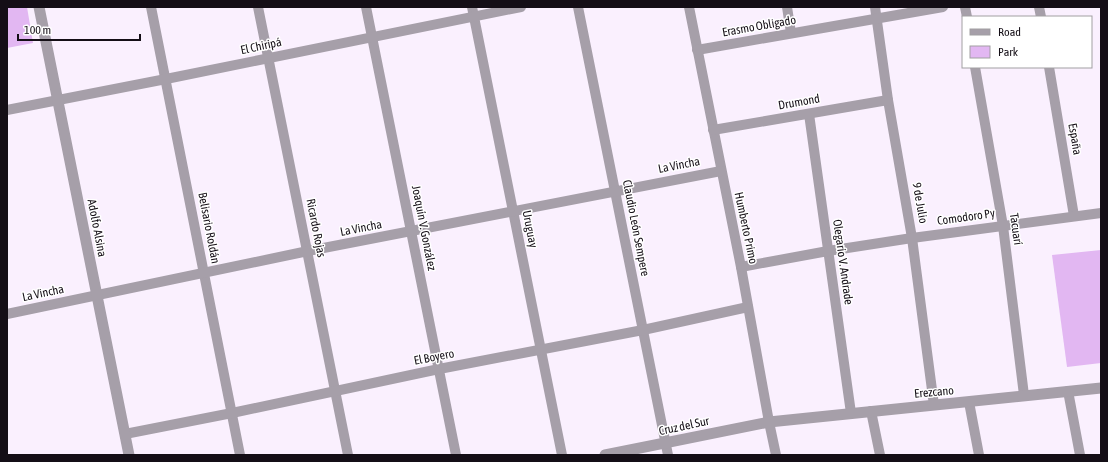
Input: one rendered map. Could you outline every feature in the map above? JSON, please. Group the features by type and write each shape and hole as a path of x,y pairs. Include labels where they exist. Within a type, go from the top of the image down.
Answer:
{"street":[{"name":"Adolfo Alsina","path":"39,7 129,455"},
{"name":"Belisario Roldán","path":"151,7 240,455"},
{"name":"Ricardo Rojas","path":"258,7 348,455"},
{"name":"Joaquín V. González","path":"366,7 456,455"},
{"name":"El Chiripá","path":"7,110 372,38 473,12 521,7"},
{"name":"Claudio León Sempere","path":"578,7 668,455"},
{"name":"Humberto Primo","path":"689,7 741,267 776,455"},
{"path":"787,7 791,33"},
{"name":"9 de Julio","path":"875,7 888,100 912,238 934,405"},
{"name":"Erasmo Obligado","path":"697,50 943,7"},
{"name":"Uruguay","path":"473,12 562,455"},
{"name":"Tacuarí","path":"975,68 1003,226 1024,395"},
{"name":"España","path":"1049,68 1074,216"},
{"name":"Drumond","path":"713,130 888,100"},
{"name":"Olegario V. Andrade","path":"809,114 851,413"},
{"name":"La Vincha","path":"7,314 308,251 412,232 615,190 721,171"},
{"name":"Comodoro Py","path":"741,267 828,251 912,238 1101,213"},
{"name":"El Boyero","path":"125,434 438,369 643,330 748,307"},
{"name":"Erezcano","path":"769,422 1101,388"},
{"path":"1068,391 1080,455"},
{"path":"969,402 979,455"},
{"path":"872,411 880,455"},
{"name":"Cruz del Sur","path":"605,455 769,422"}],"green space":[{"path":"7,7 27,7 33,43 7,48"},
{"path":"1101,250 1101,363 1067,367 1052,255"}]}
